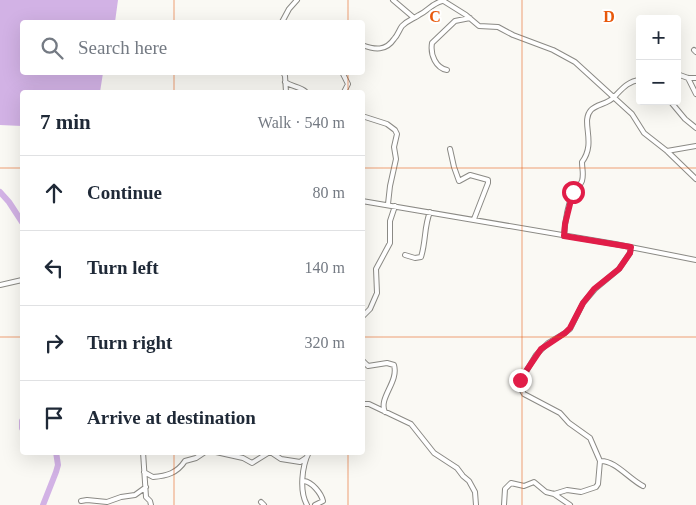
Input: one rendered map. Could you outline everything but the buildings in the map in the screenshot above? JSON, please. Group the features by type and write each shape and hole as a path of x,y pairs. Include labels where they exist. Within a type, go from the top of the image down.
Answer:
{"street":[{"path":"283,20 297,0"},
{"path":"393,0 414,17"},
{"path":"365,46 376,49 384,48 394,40 400,28 442,0 479,26 498,27 513,35 553,50 575,62 636,118 644,133 696,180"},
{"path":"448,70 438,66 432,51 432,43 455,21 470,18"},
{"path":"284,75 286,90"},
{"path":"344,75 348,84 345,90"},
{"path":"681,75 696,78"},
{"path":"688,78 696,94"},
{"path":"564,236 573,192 582,181 584,170 582,162 589,150 586,122 589,112 594,107 603,105 613,98 625,85 636,81"},
{"path":"285,82 304,90"},
{"path":"673,105 685,119 696,128"},
{"path":"365,117 387,124 397,134 394,148 396,159 388,204"},
{"path":"667,152 696,146"},
{"path":"450,150 459,181 470,175 488,180 474,219"},
{"path":"365,201 474,219 696,260"},
{"path":"365,314 370,309 377,293 376,269 390,243 390,222 395,206"},
{"path":"405,255 415,258 421,257 426,220 430,212"},
{"path":"554,494 567,490 580,492 596,487 600,461 590,438 569,423 560,413 524,394 520,380 541,349 570,328 583,303 594,289 619,269 630,253 631,247"},
{"path":"0,285 20,280"},
{"path":"365,363 368,366 387,363 394,365 396,368 392,386 384,403 385,412"},
{"path":"365,404 369,404 411,424 434,453 457,468 470,481 475,492 476,504"},
{"path":"143,455 146,497"},
{"path":"144,472 153,477 172,474 185,461 200,455"},
{"path":"230,455 243,458 252,463 265,455"},
{"path":"275,455 281,459 300,462 306,458"},
{"path":"307,505 303,496 304,481 302,472 308,455"},
{"path":"600,461 610,462 630,479 643,486"},
{"path":"304,481 311,483 320,494 322,501 315,505"},
{"path":"504,505 506,489 511,484 524,486 534,482 546,492 562,498 570,505"},
{"path":"81,501 87,500 106,504 133,496 146,487"},
{"path":"561,492 562,498"},
{"path":"133,496 146,497 150,500 150,505"}],"shaded area":[{"path":"0,0 118,0 115,20 20,20 20,75 103,75 100,90 20,90 20,126 0,125"}],"waterway":[{"path":"0,192 20,219"},
{"path":"43,505 58,465 56,455"}],"route":[{"path":"520,380 541,349 570,328 583,303 594,289 619,269 630,253 631,247 564,236 573,192"}]}
